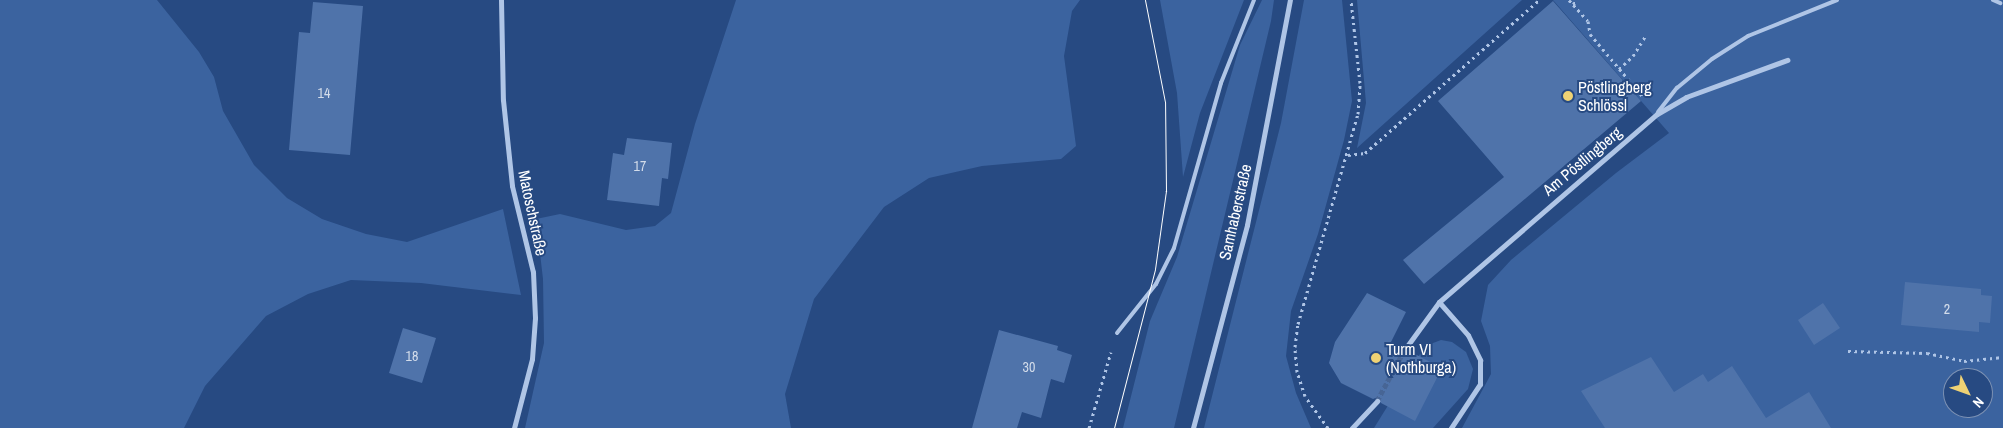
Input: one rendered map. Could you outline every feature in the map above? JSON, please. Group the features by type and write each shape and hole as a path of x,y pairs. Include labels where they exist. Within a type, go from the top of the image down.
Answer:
{"street":[{"name":"Matoschstraße","path":"501,0 503,100 512,186 533,272 535,318 532,359 514,428"},
{"name":"Samhaberstraße","path":"1193,428 1246,225 1290,0"},
{"name":"Am Pöstlingberg","path":"1406,349 1439,302 1657,114 1686,97 1787,60"},
{"path":"1439,302 1468,335 1480,360 1480,384 1451,428"},
{"path":"1352,428 1377,402"}],"lane":[{"path":"1116,333 1156,284 1174,248 1221,83 1254,0"},
{"path":"1657,114 1677,88 1726,50 1791,17 1837,0"},
{"path":"1993,0 2000,3"}],"path":[{"path":"1328,428 1305,396 1297,372 1295,348 1298,324 1348,155 1358,114 1360,83 1351,0"},
{"path":"1348,155 1365,153 1539,0"},
{"path":"1569,0 1588,21 1590,34 1643,98"},
{"path":"1573,4 1578,0"},
{"path":"1619,69 1633,56 1646,35"},
{"path":"1089,428 1116,333"},
{"path":"1848,350 1927,353 1964,362 2003,357"}],"shaded area":[{"path":"0,0 157,0 199,52 214,77 223,111 254,165 287,198 322,219 366,234 407,242 503,209 521,295 421,283 351,280 308,294 266,316 205,386 184,428 0,428"},
{"path":"736,0 1080,0 1072,11 1064,56 1076,146 1061,159 982,166 929,178 884,207 814,299 785,394 791,428 525,428 544,343 543,279 536,219 560,214 626,230 655,226 671,213 695,124"},
{"path":"1160,0 1244,0 1200,113 1183,177 1177,93"},
{"path":"1262,0 1274,0 1271,21 1174,428 1123,428 1150,321 1177,257 1240,45"},
{"path":"1304,0 1342,0 1352,101 1344,140 1318,234 1291,311 1286,356 1296,393 1311,428 1204,428 1281,123"},
{"path":"1357,0 1522,0 1357,148 1366,103"},
{"path":"1553,0 2003,0 2003,428 1462,428 1491,374 1490,346 1481,321 1488,285 1511,260 1616,173 1669,133"},
{"path":"1441,340 1452,342 1466,352 1473,369 1468,389 1433,428 1374,428 1425,346"}],"building":[{"path":"1553,1 1641,101 1424,284 1403,260 1504,177 1438,101"},
{"path":"313,2 363,6 350,155 289,150 299,32 310,33"},
{"path":"627,138 672,143 668,179 662,178 659,206 607,200 613,153 624,155"},
{"path":"1905,282 1981,289 1981,295 1992,296 1990,323 1979,322 1979,332 1901,325"},
{"name":"Turm VI (Nothburga)","path":"1367,293 1406,312 1391,342 1401,347 1403,353 1409,351 1442,368 1415,421 1381,403 1378,397 1373,399 1341,383 1329,363 1335,342"},
{"path":"1823,303 1840,328 1814,345 1798,320"},
{"path":"403,328 436,338 422,383 389,373"},
{"path":"999,330 1058,346 1057,350 1072,355 1064,383 1051,379 1041,418 1022,412 1017,428 972,428"},
{"path":"1651,357 1674,392 1703,374 1708,382 1732,366 1766,418 1809,392 1831,428 1605,428 1581,391"}],"tunnel":[{"path":"1377,401 1405,349"}],"tram line":[{"path":"1114,428 1155,269 1166,191 1165,102 1145,0"}],"place":[{"name":"Pöstlingberg Schlössl","path":"1568,96"},
{"name":"Turm VI (Nothburga)","path":"1376,358"}]}
